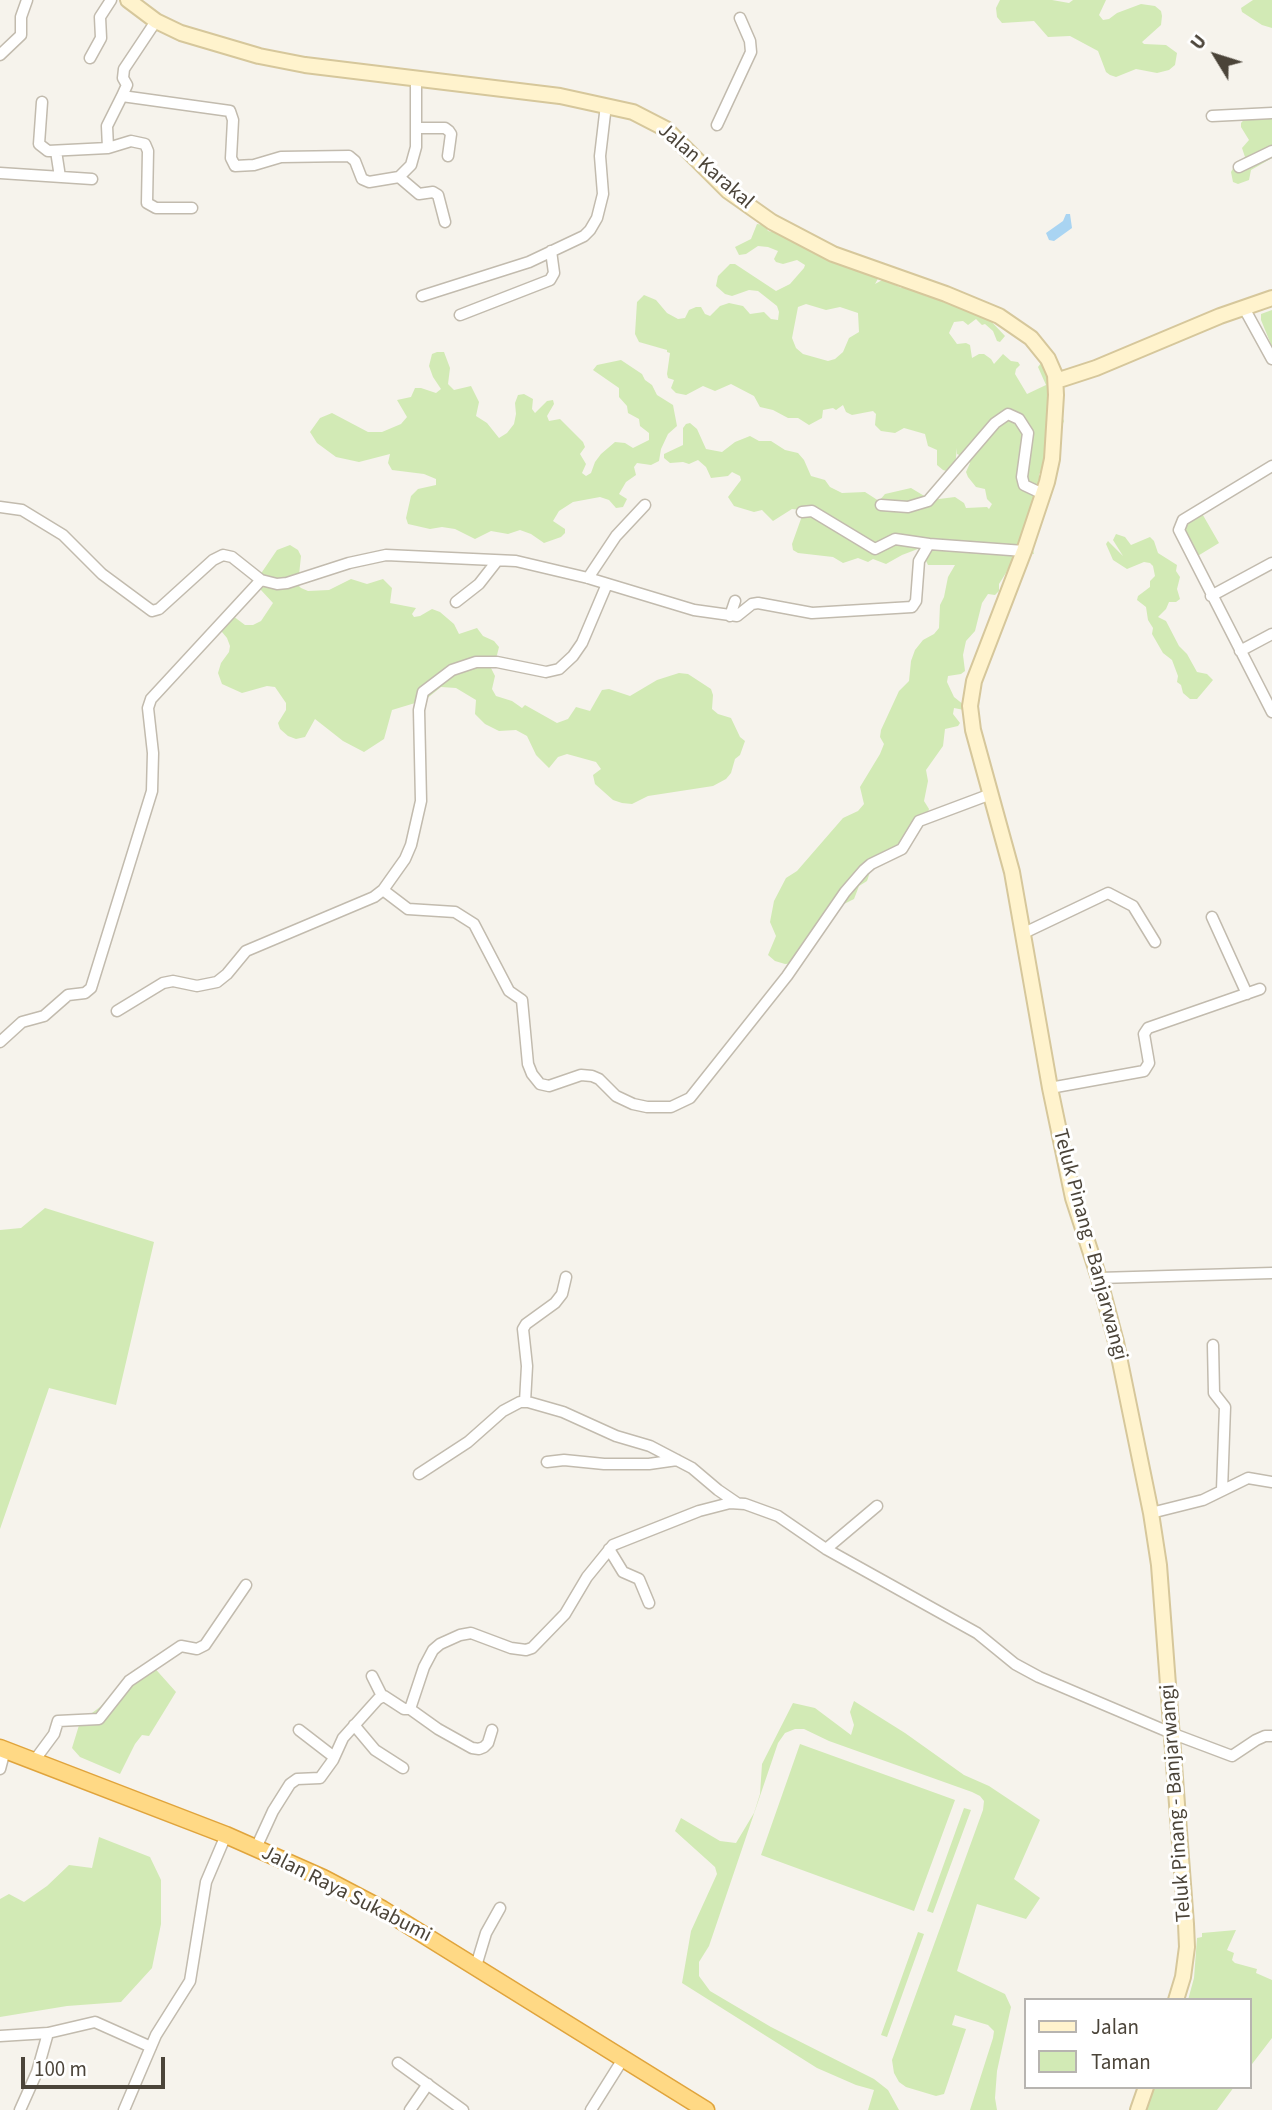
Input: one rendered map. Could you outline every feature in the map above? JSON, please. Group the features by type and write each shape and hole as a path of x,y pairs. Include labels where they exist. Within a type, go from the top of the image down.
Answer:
{"highway":[{"name":"Jalan Raya Sukabumi","path":"3,1749 226,1835 323,1878 382,1909 706,2110"}],"main road":[{"name":"Jalan Karakal","path":"128,0 156,21 181,33 259,56 305,65 560,96 639,114 666,130 728,191 772,222 833,254 946,294 1009,322 1043,350 1056,382"},
{"path":"1056,382 1096,368 1191,327 1272,298"},
{"name":"Teluk Pinang - Banjarwangi","path":"1056,382 1052,459 1024,551 971,689 971,718 1012,872 1050,1088 1073,1198 1116,1342 1151,1513 1159,1565 1187,1947 1177,1998"},
{"path":"1138,2110 1145,2089"}],"street":[{"path":"0,55 21,35 21,18 27,0"},
{"path":"90,58 102,38 100,17 111,0"},
{"path":"717,125 751,52 750,41 740,18"},
{"path":"108,148 107,126 127,85 123,78 124,69 156,21"},
{"path":"122,96 230,111 233,120 231,158 235,166 254,165 281,156 349,156 354,158 365,181 399,177 411,165 415,153 416,79"},
{"path":"42,102 39,144 45,150 108,148 131,141 145,144 148,151 147,203 156,208 192,208"},
{"path":"422,296 529,262 584,236 597,218 603,194 600,156 606,105"},
{"path":"1212,117 1272,113"},
{"path":"416,128 445,128 449,131 451,134 448,156"},
{"path":"57,151 60,177"},
{"path":"1239,167 1272,151"},
{"path":"0,173 92,179"},
{"path":"399,177 419,194 433,192 438,195 445,222"},
{"path":"460,315 550,280 554,273 551,251"},
{"path":"1244,308 1272,358"},
{"path":"881,505 908,507 928,501 995,423 1008,414 1019,419 1027,429 1022,477 1024,485 1043,494"},
{"path":"1272,466 1183,520 1179,526 1211,596 1272,712"},
{"path":"588,578 615,536 645,505"},
{"path":"0,507 22,510 62,535 102,574 152,611 159,609 213,560 223,555 232,557 261,580 277,584 386,555 516,561 588,578 694,610 730,616 740,615 752,604 758,603 812,612 912,607 916,601 919,561 929,544"},
{"path":"802,512 812,511 821,515 875,549 895,539 1024,551"},
{"path":"456,602 479,584 497,561"},
{"path":"1211,596 1272,563"},
{"path":"0,1042 22,1023 44,1016 68,995 85,993 91,988 152,791 153,753 148,712 151,699 261,580"},
{"path":"117,1011 163,983 173,981 197,986 217,982 246,951 374,897 383,890 405,859 411,845 421,801 419,724 424,692 452,670 476,662 497,662 546,672 559,669 582,643 607,584"},
{"path":"730,616 735,601"},
{"path":"1240,651 1272,634"},
{"path":"383,890 408,909 455,912 474,924 509,991 522,1000 528,1064 541,1084 549,1086 581,1075 592,1076 617,1096 633,1104 671,1107 690,1098 787,976 845,892 864,870 902,849 919,821 991,794"},
{"path":"1024,933 1108,893 1133,906 1154,942"},
{"path":"1212,917 1247,994"},
{"path":"1050,1088 1144,1071 1149,1063 1144,1034 1147,1028 1260,989"},
{"path":"1099,1278 1272,1273"},
{"path":"526,1402 527,1366 523,1329 555,1303 562,1294 566,1277"},
{"path":"1213,1345 1214,1393 1225,1407 1222,1490"},
{"path":"419,1474 468,1442 503,1411 520,1402 537,1403 616,1436 650,1446 677,1460 738,1503 778,1516 826,1549 977,1633 1026,1671 1232,1756 1256,1740 1272,1736"},
{"path":"547,1462 564,1460 604,1464 649,1464 677,1460"},
{"path":"1151,1513 1203,1500 1248,1478 1272,1482"},
{"path":"410,1709 427,1661 440,1644 471,1633 511,1648 532,1648 565,1614 587,1577 618,1542 713,1506 738,1503"},
{"path":"826,1549 877,1506"},
{"path":"609,1549 623,1572 639,1579 649,1603"},
{"path":"34,1760 54,1734 58,1721 99,1719 128,1681 181,1646 197,1649 205,1644 246,1585"},
{"path":"372,1676 382,1696 407,1710 410,1709 472,1748 484,1747 492,1730"},
{"path":"256,1848 273,1811 290,1784 297,1779 318,1780 334,1757 340,1742 382,1696"},
{"path":"354,1726 375,1750 403,1768"},
{"path":"299,1730 334,1757"},
{"path":"0,1769 3,1749"},
{"path":"124,2110 151,2047 190,1981 206,1882 226,1835"},
{"path":"476,1966 486,1933 500,1908"},
{"path":"0,2036 48,2033 95,2022 151,2047"},
{"path":"20,2110 37,2072 48,2033"},
{"path":"591,2110 623,2059"},
{"path":"398,2063 463,2110"},
{"path":"410,2110 428,2084"}],"green space":[{"path":"1000,0 1052,0 1069,3 1073,0 1106,0 1099,15 1103,20 1141,4 1155,6 1161,11 1161,25 1142,42 1166,45 1177,53 1175,65 1169,70 1157,73 1136,69 1116,77 1110,75 1106,72 1098,51 1070,36 1048,37 1034,21 1002,23 997,17 996,8"},
{"path":"1253,0 1272,0 1272,28 1242,12 1241,8"},
{"path":"1251,112 1272,115 1272,158 1251,170 1249,180 1238,184 1233,182 1231,172 1236,163 1245,157 1242,148 1249,140 1241,123"},
{"path":"757,224 765,225 768,231 787,235 794,242 880,275 875,284 884,279 901,288 913,287 925,296 937,297 987,317 1005,336 1000,342 993,331 976,319 968,325 963,321 954,322 949,333 957,344 970,345 972,358 984,354 994,364 1003,354 1011,361 1018,362 1020,365 1015,374 1027,394 1046,385 1038,367 1041,363 1055,375 1057,395 1063,392 1054,413 1064,421 1047,467 1039,474 1041,485 1032,546 1034,554 1024,552 1009,568 999,584 999,591 995,595 988,594 982,603 975,631 966,641 963,655 965,671 948,676 947,682 954,697 964,705 964,710 954,708 953,714 960,723 945,729 943,746 926,770 928,781 924,801 929,809 925,822 902,852 872,866 867,881 859,886 854,899 840,906 829,924 810,938 807,943 810,953 796,963 785,964 768,955 776,936 770,922 774,901 786,878 797,871 843,818 858,811 864,804 860,787 884,744 880,737 881,730 899,691 909,681 915,650 939,628 940,605 948,577 955,565 928,565 926,561 930,551 923,547 886,564 873,559 868,562 858,558 843,563 833,557 798,553 793,550 792,544 802,516 801,510 792,509 773,521 762,510 754,512 734,506 728,497 741,480 740,476 732,472 728,476 711,478 706,467 698,460 689,464 670,463 664,458 664,454 683,445 683,428 690,423 697,429 706,449 722,452 735,442 750,436 759,441 771,441 785,450 798,453 811,476 825,480 830,487 842,493 865,492 879,501 885,494 911,488 931,500 955,497 964,503 966,508 989,509 992,504 987,499 985,489 976,487 968,477 966,472 970,463 968,459 957,454 957,448 955,466 950,472 943,470 937,465 937,450 928,446 925,434 904,428 895,433 881,431 875,425 876,414 873,411 852,415 846,412 843,405 836,410 823,410 822,418 809,425 798,418 788,418 760,407 754,396 731,384 715,391 703,386 686,395 676,393 671,388 674,380 668,378 667,374 670,353 639,342 635,334 637,302 644,295 656,300 667,313 678,319 685,318 689,310 696,307 701,307 705,314 710,316 720,306 729,303 743,306 750,314 764,312 771,319 778,320 777,306 758,291 749,290 732,296 716,286 718,276 730,264 735,264 776,291 790,284 804,268 805,265 797,260 783,264 776,262 774,259 778,251 768,247 758,246 739,255 735,247 751,239","holes":["806,304 826,310 840,307 858,313 859,332 849,338 843,352 828,361 803,354 796,348 792,338 798,307"]},
{"path":"1272,310 1272,347 1261,314"},
{"path":"444,352 450,368 448,384 454,390 471,386 479,402 476,416 487,423 499,438 514,424 518,395 524,394 533,399 532,409 535,413 547,401 553,400 554,404 547,416 549,421 560,419 583,442 585,447 580,454 586,464 582,473 586,476 591,473 601,454 615,442 625,443 633,448 649,440 649,433 640,426 639,419 628,413 627,406 619,397 619,388 593,370 597,365 621,360 642,374 657,395 673,405 677,426 668,434 659,461 651,465 637,463 634,467 636,475 626,482 619,494 627,499 623,507 616,508 609,500 600,497 573,502 559,511 553,521 565,529 561,537 544,543 520,530 508,534 491,531 475,539 455,529 430,529 408,524 406,518 411,496 418,489 436,485 436,479 424,474 392,470 388,463 390,454 359,462 336,457 317,443 310,432 320,418 332,413 368,432 382,432 401,424 407,417 397,400 411,397 415,388 436,393 441,389 429,366 432,354"},
{"path":"1200,510 1219,543 1196,557 1183,536 1183,521"},
{"path":"1116,534 1125,537 1131,545 1150,537 1158,553 1177,565 1176,571 1180,577 1177,589 1180,599 1169,602 1158,617 1166,621 1197,672 1207,674 1213,680 1197,699 1190,699 1183,693 1177,682 1178,676 1172,660 1163,653 1152,634 1153,628 1148,620 1146,607 1137,600 1138,596 1150,587 1150,581 1155,576 1153,566 1144,562 1127,569 1113,560 1106,544 1108,541 1123,556 1113,540"},
{"path":"290,545 298,550 301,556 298,585 301,588 308,591 329,590 351,579 367,584 383,579 392,588 390,603 416,608 412,614 414,617 432,609 454,624 459,634 477,628 483,636 494,641 499,647 490,666 495,676 492,689 496,696 512,701 522,708 525,705 557,723 568,719 576,707 590,711 602,690 609,689 630,696 657,680 679,673 688,674 711,689 712,709 731,718 740,737 745,741 740,755 735,759 726,779 713,786 648,796 632,804 622,803 613,800 595,784 593,775 601,769 596,762 567,754 558,757 549,768 536,755 527,736 516,730 499,731 485,724 475,714 476,700 456,688 441,687 425,700 392,710 384,739 364,752 343,741 315,719 305,737 296,739 288,736 278,723 286,710 286,703 275,687 267,686 242,693 222,684 218,673 230,646 217,626 229,613 245,625 261,621 273,603 260,589 262,572 277,550"},
{"path":"45,1208 154,1242 116,1405 49,1388 0,1529 0,1230 21,1228"},
{"path":"151,1664 176,1692 149,1736 142,1735 135,1744 120,1774 80,1757 72,1748 80,1722 100,1707 135,1669"},
{"path":"854,1701 964,1775 989,1786 1040,1820 1014,1879 1040,1898 1026,1919 977,1904 957,1971 1005,1994 1011,2007 997,2071 997,2110 970,2110 993,2038 994,2031 988,2025 955,2015 952,2025 966,2029 944,2094 936,2096 906,2087 894,2073 892,2060 983,1810 984,1801 972,1792 829,1741 804,1729 785,1733 778,1743 709,1946 699,1962 699,1976 710,1991 771,2027 874,2079 888,2090 899,2110 868,2110 874,2090 817,2068 682,1983 691,1931 717,1874 715,1867 675,1831 681,1818 720,1841 736,1843 754,1813 760,1794 762,1764 793,1703 815,1708 851,1735 854,1725 850,1712"},
{"path":"800,1744 955,1800 914,1911 761,1855"},
{"path":"964,1808 971,1810 933,1913 927,1911"},
{"path":"99,1837 150,1857 161,1880 161,1924 152,1968 121,2002 67,2006 0,2017 0,1899 9,1894 24,1902 47,1886 69,1865 92,1868"},
{"path":"1236,1930 1227,1950 1234,1953 1232,1960 1257,1969 1256,1973 1272,1980 1272,2038 1251,2065 1251,1998 1189,1998 1194,1978 1197,1938 1202,1937 1202,1933"},
{"path":"918,1932 924,1934 887,2037 881,2035"},
{"path":"1154,2089 1233,2089 1217,2110 1146,2110"}],"water":[{"path":"1066,214 1070,214 1072,228 1054,241 1049,240 1046,233 1063,221"}]}
